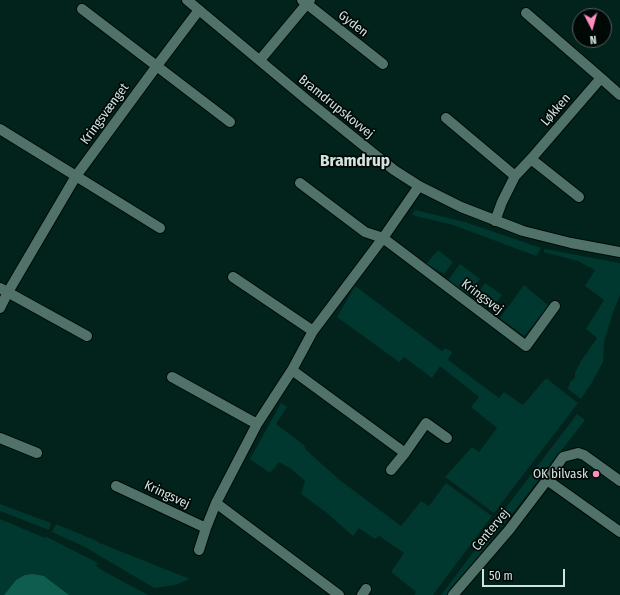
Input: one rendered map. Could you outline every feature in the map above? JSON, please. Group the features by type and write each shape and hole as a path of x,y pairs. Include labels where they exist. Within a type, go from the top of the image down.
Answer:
{"street":[{"name":"Bramdrupskovvej","path":"187,0 394,170 419,186 441,198 523,231 620,252"},
{"name":"Gyden","path":"260,60 306,1 384,64"},
{"path":"82,9 230,122"},
{"name":"Kringsvænget","path":"0,308 4,290 76,176 156,66 199,10"},
{"path":"526,13 620,95"},
{"name":"Løkken","path":"495,221 502,202 515,176 601,78"},
{"path":"446,118 515,176"},
{"path":"0,129 160,228"},
{"path":"531,159 579,197"},
{"name":"Kringsvej","path":"300,183 365,232 383,238 526,346 555,306"},
{"path":"198,550 216,503 257,424 292,370 313,332 383,238 419,186"},
{"path":"233,277 313,332"},
{"path":"4,290 87,336"},
{"path":"292,370 404,453"},
{"path":"172,377 257,424"},
{"path":"391,470 426,423 447,438"},
{"path":"0,438 37,454"},
{"name":"Centervej","path":"453,595 509,530 563,457 578,452 620,481"},
{"path":"547,480 620,532"},
{"name":"Kringsvej","path":"116,486 206,528"},
{"path":"216,503 339,595"}],"green space":[{"path":"415,210 465,222 541,248 536,256 453,225 412,215"},
{"path":"545,249 620,263 620,295 604,342 603,362 581,399 568,389 570,382 575,378 575,373 581,361 597,338 586,329 604,300 585,286 595,270 578,261 543,252"},
{"path":"438,250 453,262 444,274 426,264"},
{"path":"460,264 480,279 468,295 448,280"},
{"path":"485,283 502,295 491,310 473,299"},
{"path":"524,285 549,306 524,336 500,318"},
{"path":"355,286 442,351 445,348 452,352 448,360 499,398 504,392 523,405 546,378 578,403 494,513 445,477 472,447 479,452 497,428 471,407 479,397 440,366 432,378 404,357 399,362 337,317"},
{"path":"281,403 287,407 276,424 304,445 306,450 341,481 401,526 421,501 429,506 446,483 492,516 433,595 414,595 416,592 391,572 404,553 379,536 375,539 359,528 353,536 327,513 301,494 305,481 291,469 279,462 270,473 250,459"},
{"path":"577,414 585,420 505,523 498,518"},
{"path":"0,504 51,523 49,530 0,511"},
{"path":"0,519 45,538 45,536 98,563 96,566 105,572 148,595 69,595 44,576 16,580 4,595 0,595"},
{"path":"496,522 502,526 448,595 441,595"},
{"path":"56,524 190,579 175,585 154,588 85,547 52,532"},
{"path":"33,574 44,576 69,595 4,595 16,580 25,575"}],"place":[{"name":"OK bilvask","path":"596,474"}],"district":[{"name":"Bramdrup","path":"355,161"}]}
